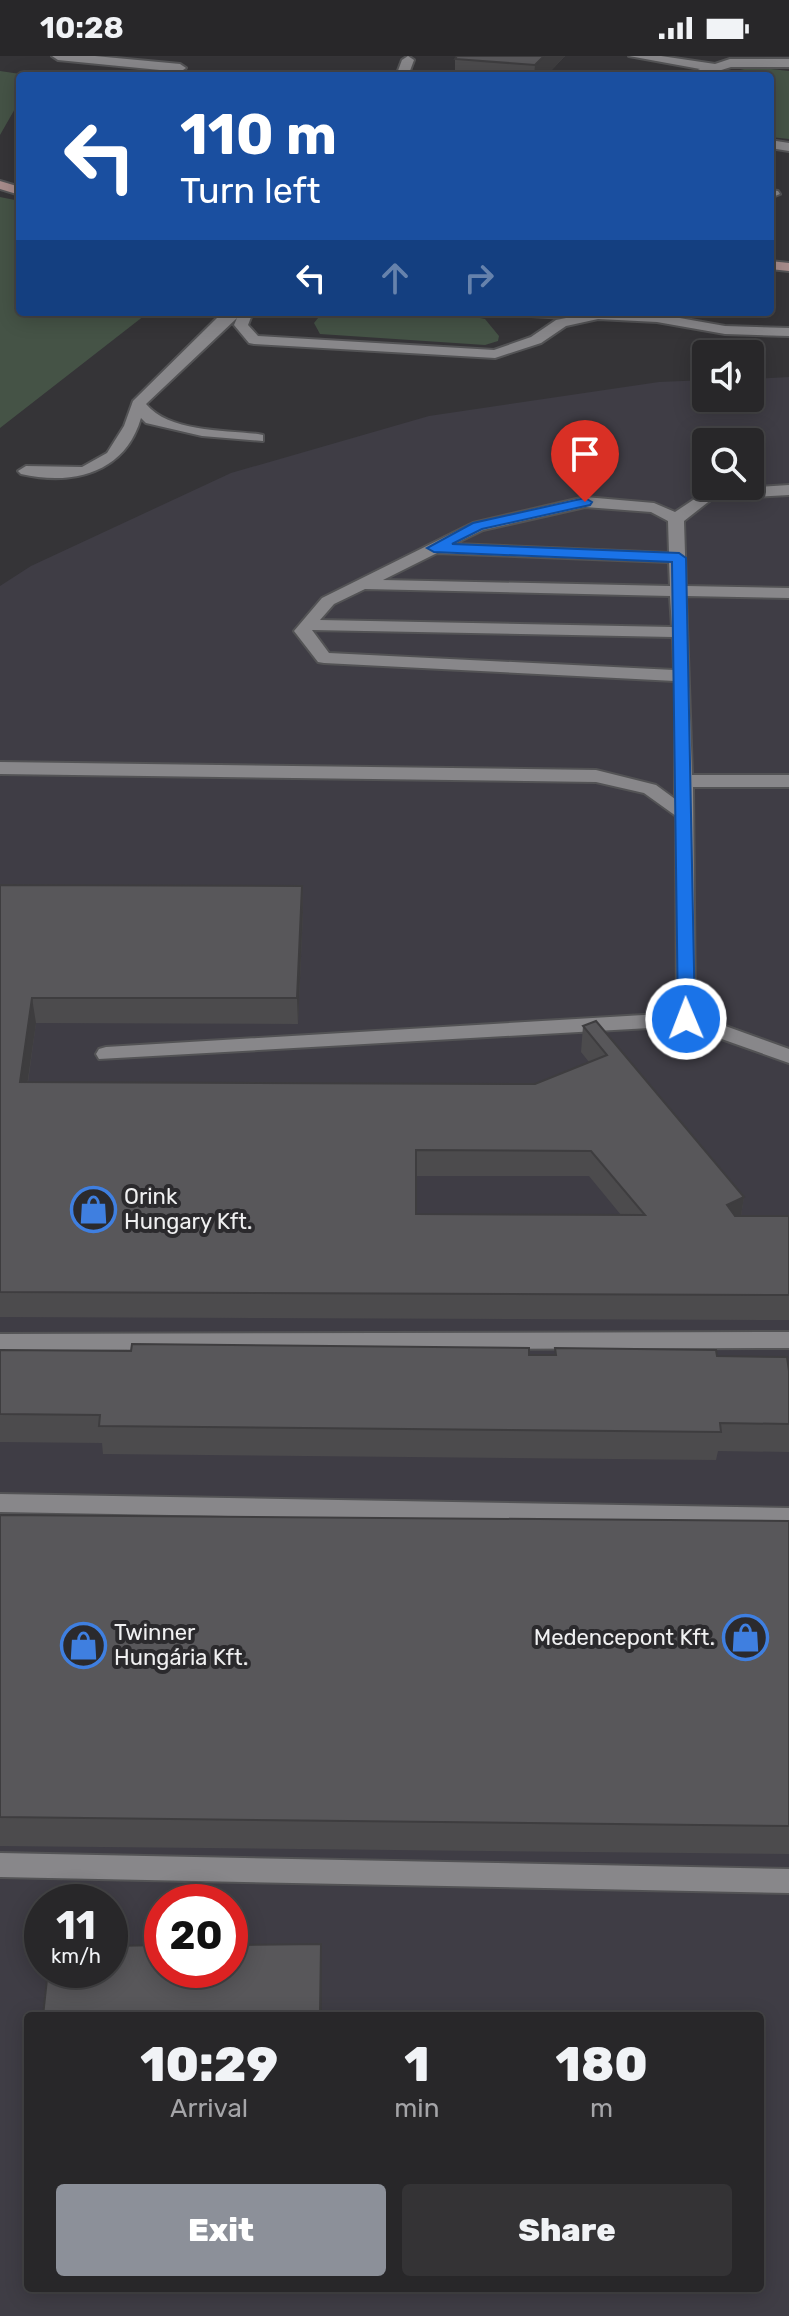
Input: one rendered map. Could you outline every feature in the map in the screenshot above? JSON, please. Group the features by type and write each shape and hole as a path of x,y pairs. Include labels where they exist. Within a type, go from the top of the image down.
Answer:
{"lane":[{"path":"58,56 177,72 188,56"},
{"path":"635,56 712,67"},
{"path":"404,72 408,60"},
{"path":"700,72 752,61 789,63"},
{"path":"26,471 59,476 90,470 116,456 131,434 138,404 230,316"},
{"path":"244,316 241,325 254,340 495,354 536,340 561,323 595,316 657,318 725,330 789,332"},
{"path":"138,404 151,420 202,432 258,438"},
{"path":"676,519 708,495 789,490"},
{"path":"676,519 654,508 585,502 478,526 328,601 302,631 324,658 683,676"},
{"path":"676,519 683,676 686,1019"},
{"path":"434,548 679,558"},
{"path":"361,584 789,593"},
{"path":"307,625 680,632"},
{"path":"0,768 596,776 650,789 684,814"},
{"path":"684,781 789,781"},
{"path":"106,1054 686,1019 789,1056"},
{"path":"0,1342 789,1340"},
{"path":"0,1503 789,1517"},
{"path":"0,1865 789,1881"}],"shaded area":[{"path":"789,377 789,2316 0,2316 0,586 31,566 231,473 429,416 659,382 692,381 692,412 764,412 764,378"}],"green space":[{"path":"753,67 789,71 789,139 774,137 774,72 731,72"},
{"path":"0,71 16,73 16,107 0,135"},
{"path":"0,197 16,200 16,316 144,316 0,428"},
{"path":"320,316 470,316 485,319 499,336 498,341 485,345 320,334 314,323"}],"building":[{"path":"457,56 544,56 535,65 455,59"},
{"path":"0,885 302,886 297,998 32,998 20,1082 535,1084 607,1055 583,1026 596,1021 744,1197 727,1205 735,1216 789,1216 789,1295 0,1292","holes":["416,1150 591,1151 645,1215 416,1214"]},
{"path":"132,1344 529,1348 529,1355 556,1355 555,1348 716,1350 717,1356 787,1357 789,1424 720,1423 721,1432 99,1426 100,1415 0,1414 0,1350 131,1351"},
{"path":"0,1515 789,1521 789,1826 0,1817"},
{"path":"321,1944 320,2012 43,2012 46,1988 128,1988 128,1946 144,1945 144,1988 248,1988 248,1945"}],"place":[{"name":"Orink Hungary Kft.","path":"93,1209"},
{"name":"Medencepont Kft.","path":"746,1637"},
{"name":"Twinner Hungária Kft.","path":"83,1645"}],"route":[{"path":"585,502 478,526 434,548 679,558 686,1019"}]}
